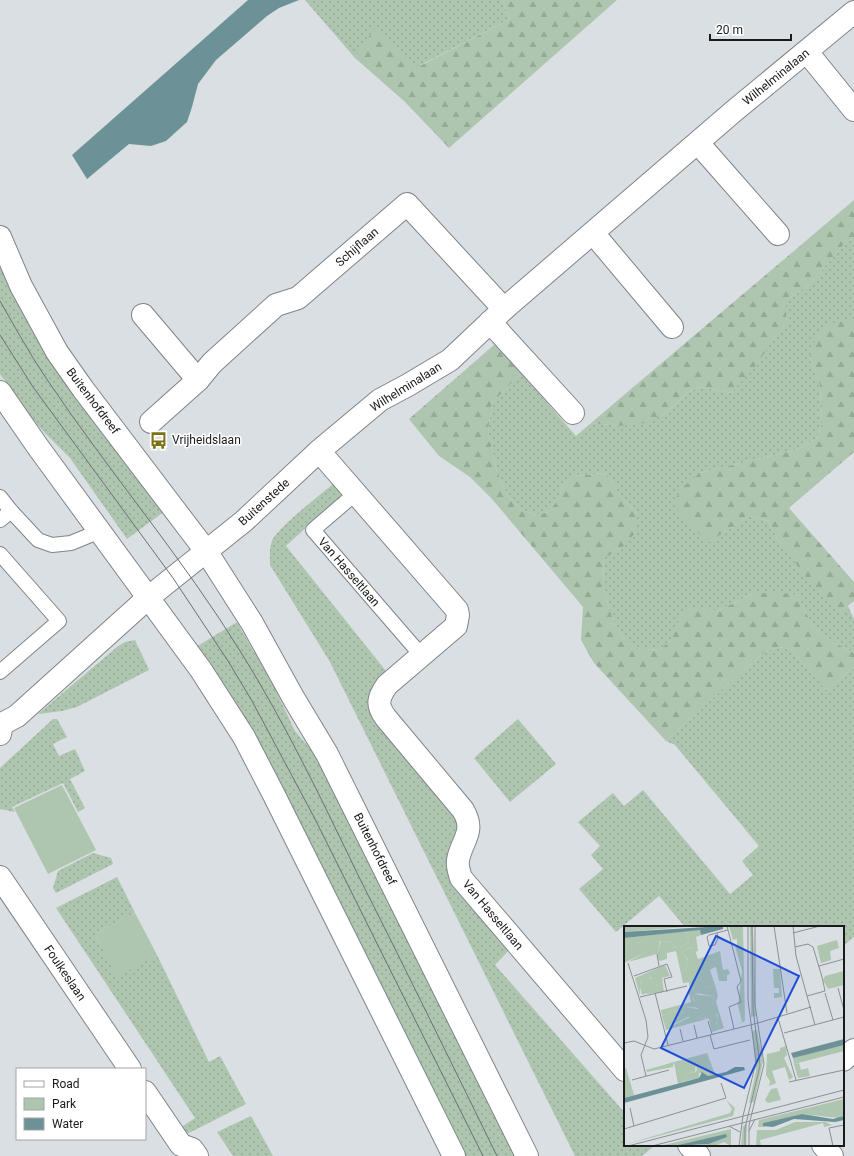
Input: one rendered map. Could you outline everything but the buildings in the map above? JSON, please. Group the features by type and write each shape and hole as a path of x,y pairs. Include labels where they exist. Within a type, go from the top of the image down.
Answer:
{"street":[{"name":"Wilhelminalaan","path":"320,451 380,400 450,360 497,315 734,111 854,12"},
{"path":"807,52 854,110"},
{"path":"698,143 778,234"},
{"name":"Schijflaan","path":"151,422 198,380 212,363 276,304 298,298 407,204 497,315"},
{"path":"593,233 672,327"},
{"name":"Buitenhofdreef","path":"0,237 21,286 57,352 83,389 206,551 252,623 294,699 327,754 527,1156"},
{"path":"143,315 198,380"},
{"path":"497,315 573,414"},
{"path":"0,392 38,447 201,670 244,737 274,794 454,1156"},
{"name":"Buitenstede","path":"206,551 244,521 320,451"},
{"name":"Van Hasseltlaan","path":"320,451 456,610 458,615 456,626 387,685 380,698 379,704 381,711 386,718 463,810 468,818 469,832 458,861 458,870 461,878 624,1069"},
{"path":"1,727 17,716 149,597 206,551"},
{"name":"Foulkeslaan","path":"0,878 129,1068"},
{"path":"844,1059 854,1050"},
{"path":"146,1093 181,1145 192,1149 197,1156"},
{"path":"690,1146 698,1156"},
{"path":"824,1146 832,1156"}],"lane":[{"name":"Van Hasseltlaan","path":"356,493 314,530 421,655"},
{"path":"0,497 38,540 52,545 71,543 100,531"},
{"path":"0,520 11,511"},
{"path":"0,554 59,621 0,672"}],"green space":[{"path":"305,0 502,0 510,19 417,67 374,30 355,58"},
{"path":"502,0 617,0 449,148 404,101 355,58 374,29 418,67 510,19"},
{"path":"854,200 854,238 844,244 809,285 786,300 787,322 755,367 731,393 700,387 690,391 663,415 645,423 620,426 591,423"},
{"path":"854,238 854,319 844,319 810,357 820,386 822,423 817,438 799,449 700,473 708,543 749,516 768,521 777,538 840,612 848,606 854,619 854,653 832,641 814,628 797,595 755,593 717,611 700,609 684,610 671,640 660,649 643,650 627,643 613,620 603,586 604,557 621,549 637,513 622,498 606,473 573,476 563,485 558,500 548,512 536,515 522,510 508,496 497,472 488,431 492,403 521,373 576,436 591,423 620,426 663,415 690,391 700,387 731,393 787,322 786,300 809,285 844,244"},
{"path":"0,260 165,511 127,539 70,458 34,421 0,374"},
{"path":"844,319 854,319 854,452 789,508 854,582 854,601 840,612 811,584 777,538 768,521 749,516 708,543 679,513 674,501 684,486 700,473 799,449 817,438 822,423 820,386 810,357 815,339 825,327"},
{"path":"495,344 521,373 492,403 488,431 497,472 508,496 522,510 536,515 548,512 558,500 563,485 573,476 606,473 622,498 637,513 636,532 621,549 604,558 603,586 613,620 627,643 643,650 660,649 671,640 684,609 717,611 755,593 781,593 797,595 814,628 832,641 854,653 854,667 826,690 790,649 779,647 766,651 666,741 594,663 581,640 583,607 492,499 470,477 439,456 409,419"},
{"path":"333,484 342,495 286,546 386,671 373,685 370,693 369,704 458,815 455,884 508,951 495,965 624,1112 624,1146 654,1146 642,1156 575,1156 330,662 270,565 270,547 272,541 282,528 309,503"},
{"path":"237,622 274,687 295,731 317,756 514,1156 461,1156 196,647"},
{"path":"135,640 149,670 77,707 62,711 38,714 117,647 125,642"},
{"path":"779,647 790,649 826,690 854,667 854,937 844,945 844,926 684,926 659,896 616,932 579,889 603,869 591,855 600,846 578,822 613,793 624,806 643,790 730,894 753,875 742,861 759,846 675,745 666,741 766,651"},
{"path":"53,719 57,719 67,737 53,744 59,756 75,749 85,771 70,779 85,808 78,812 63,783 12,807 15,812 0,809 0,768"},
{"path":"518,719 556,764 510,802 474,758"},
{"path":"62,785 96,850 48,874 14,808"},
{"path":"93,853 111,858 113,864 56,893 53,888 58,871"},
{"path":"117,877 135,913 95,934 117,976 157,955 209,1062 220,1056 246,1104 185,1135 180,1128 195,1118 56,908"},
{"path":"135,913 157,955 117,977 95,934"},
{"path":"251,1116 273,1156 233,1156 217,1132"}],"water":[{"path":"248,0 299,0 279,8 267,16 216,60 198,84 187,122 166,141 151,146 129,144 87,179 72,155"}],"tram line":[{"path":"0,301 46,378 70,413 171,549 219,618 274,708 317,791 497,1156"},
{"path":"0,335 33,387 173,578 228,661 252,701 314,817 483,1156"}],"place":[{"name":"Vrijheidslaan","path":"159,440"}]}
